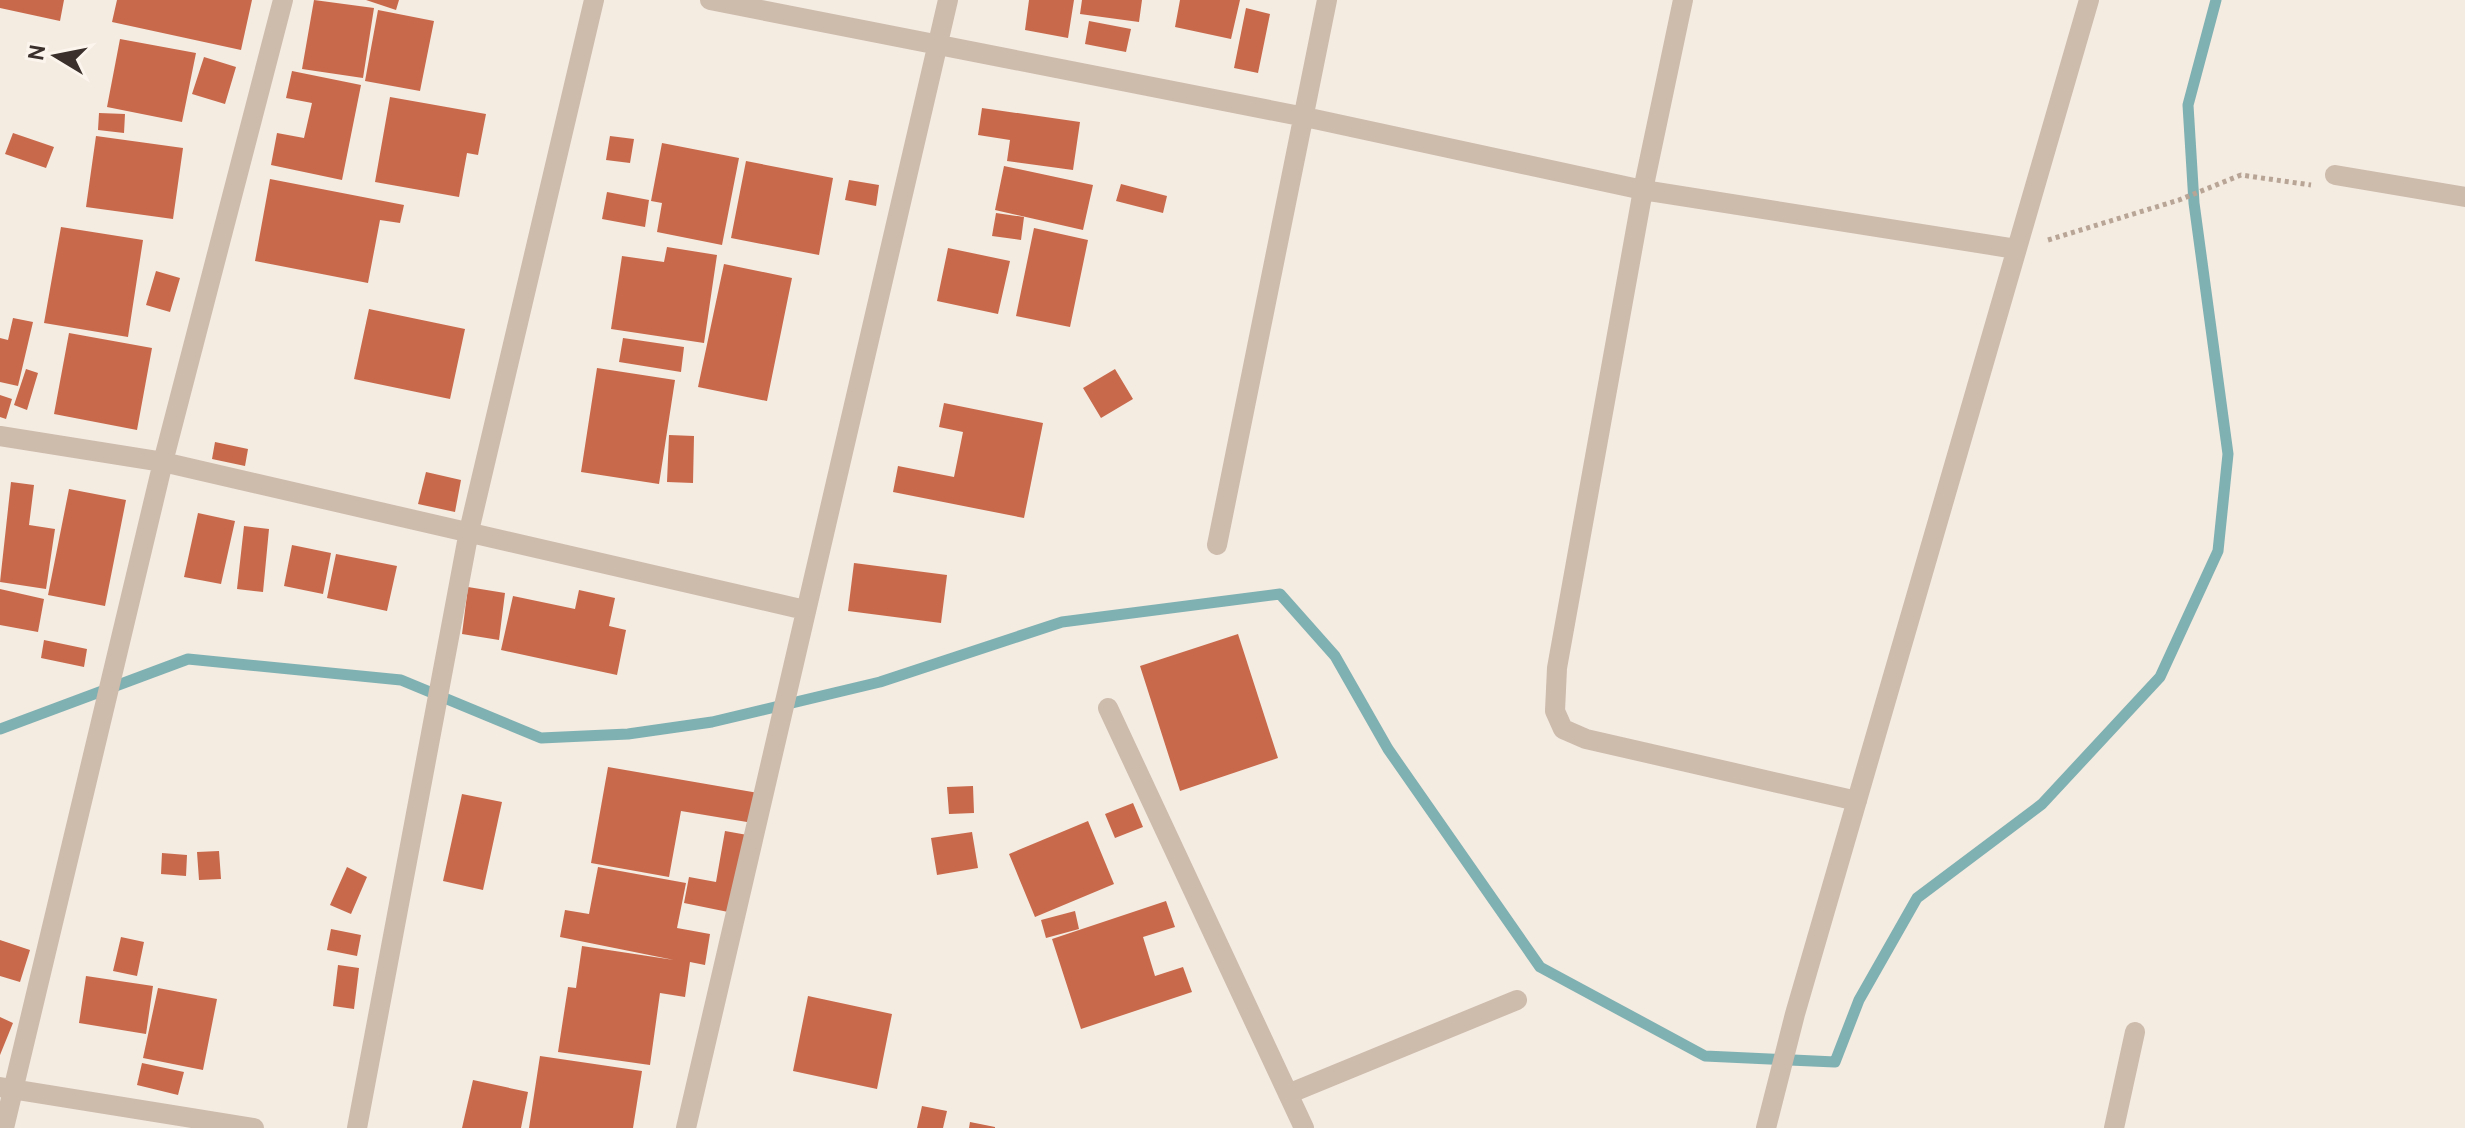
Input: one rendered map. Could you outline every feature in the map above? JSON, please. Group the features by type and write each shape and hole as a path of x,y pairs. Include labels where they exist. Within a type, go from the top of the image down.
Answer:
{"street":[{"path":"4,1128 7,1088 163,462 283,0"},
{"path":"357,1128 469,531 594,0"},
{"path":"710,0 938,42 1643,190 2016,249"},
{"path":"686,1128 948,0"},
{"path":"1217,545 1327,0"},
{"path":"1683,0 1643,190 1557,668 1555,711 1563,729 1586,739 1857,801"},
{"path":"1767,1122 1795,1014 2089,0"},
{"path":"2335,175 2465,197"},
{"path":"0,436 163,462 805,610"},
{"path":"1108,708 1304,1128"},
{"path":"1288,1094 1517,1000"},
{"path":"2114,1128 2135,1032"},
{"path":"7,1088 254,1128"}],"path":[{"path":"2016,249 2179,200 2241,175 2316,185 2335,175"}],"building":[{"path":"0,0 64,0 60,21 0,8"},
{"path":"117,0 252,0 241,50 112,22"},
{"path":"314,0 374,8 363,78 302,69"},
{"path":"366,0 399,0 396,10"},
{"path":"1029,0 1074,0 1068,38 1025,30"},
{"path":"1082,0 1142,0 1139,22 1080,14"},
{"path":"1180,0 1240,0 1231,39 1175,27"},
{"path":"1246,8 1270,14 1258,73 1234,68"},
{"path":"378,10 434,21 420,91 365,81"},
{"path":"1089,21 1131,29 1126,52 1085,44"},
{"path":"120,39 196,53 182,122 107,107"},
{"path":"204,57 236,67 225,104 192,94"},
{"path":"292,71 361,85 342,180 271,165 277,133 304,138 312,103 286,98"},
{"path":"390,97 486,114 478,155 467,153 459,197 375,182"},
{"path":"982,108 1080,122 1073,170 1007,161 1010,140 978,135"},
{"path":"99,113 125,114 124,133 98,130"},
{"path":"13,133 54,147 46,168 5,154"},
{"path":"96,136 183,148 173,219 86,207"},
{"path":"610,136 634,139 630,163 606,160"},
{"path":"662,143 739,158 722,245 657,232 662,203 651,201"},
{"path":"746,161 833,178 819,255 731,238"},
{"path":"1004,166 1093,185 1083,230 995,210"},
{"path":"270,179 404,205 400,223 380,220 368,283 255,261"},
{"path":"849,180 879,185 876,206 845,200"},
{"path":"1121,184 1167,196 1163,213 1116,201"},
{"path":"607,192 649,200 645,227 602,219"},
{"path":"996,213 1024,217 1021,240 992,236"},
{"path":"61,227 143,240 128,337 44,323"},
{"path":"1034,228 1088,240 1070,327 1016,316"},
{"path":"667,247 717,255 704,343 611,329 622,256 664,262"},
{"path":"948,248 1010,261 998,314 937,301"},
{"path":"724,264 792,278 767,401 698,387"},
{"path":"156,271 180,278 170,312 146,305"},
{"path":"369,309 465,329 450,399 354,379"},
{"path":"13,318 33,322 18,386 0,382 0,338 8,340"},
{"path":"69,333 152,348 137,430 54,414"},
{"path":"623,338 684,347 681,372 619,362"},
{"path":"597,368 675,380 659,484 581,472"},
{"path":"26,369 38,373 27,410 14,405"},
{"path":"1115,369 1133,399 1101,418 1083,388"},
{"path":"0,395 12,399 6,419 0,417"},
{"path":"944,403 1043,423 1024,518 893,492 898,466 954,477 963,432 939,427"},
{"path":"669,435 694,436 693,483 667,482"},
{"path":"215,442 248,449 245,466 212,459"},
{"path":"426,472 461,480 455,512 418,504"},
{"path":"11,482 34,485 29,525 55,529 46,589 0,582"},
{"path":"69,489 126,500 105,606 48,595"},
{"path":"198,513 235,521 221,584 184,577"},
{"path":"244,526 269,529 263,592 237,589"},
{"path":"292,545 331,553 323,594 284,586"},
{"path":"336,554 397,566 387,611 327,598"},
{"path":"854,563 947,575 941,623 848,611"},
{"path":"468,587 505,593 499,640 462,634"},
{"path":"0,589 44,599 38,632 0,625"},
{"path":"579,590 615,598 609,626 626,630 617,675 501,650 513,596 575,609"},
{"path":"1238,634 1278,758 1180,791 1140,666"},
{"path":"44,640 87,649 84,667 41,658"},
{"path":"608,767 764,794 759,824 681,811 669,877 591,863"},
{"path":"973,786 974,813 949,814 947,787"},
{"path":"462,794 502,802 483,890 443,881"},
{"path":"1133,803 1143,827 1115,838 1105,814"},
{"path":"1088,821 1114,884 1035,917 1009,854"},
{"path":"725,831 753,836 738,914 684,903 689,877 716,882"},
{"path":"972,832 978,868 937,875 931,838"},
{"path":"219,851 221,879 199,880 197,852"},
{"path":"162,853 187,855 186,876 161,874"},
{"path":"347,867 367,877 351,914 330,905"},
{"path":"598,867 686,883 677,928 710,934 705,965 690,962 685,997 660,993 650,1065 558,1052 568,987 576,988 582,946 674,960 560,937 565,910 589,914"},
{"path":"1166,901 1175,927 1143,937 1155,976 1183,967 1192,992 1081,1029 1052,939"},
{"path":"1075,911 1079,929 1046,938 1041,920"},
{"path":"331,929 361,935 357,956 327,950"},
{"path":"121,937 144,942 137,976 113,971"},
{"path":"0,940 30,950 20,982 0,976"},
{"path":"338,965 359,968 354,1009 333,1006"},
{"path":"86,976 153,986 146,1034 79,1023"},
{"path":"158,988 217,999 203,1070 143,1058"},
{"path":"808,996 892,1014 877,1089 793,1071"},
{"path":"0,1017 13,1023 0,1055"},
{"path":"540,1056 642,1071 633,1128 529,1128"},
{"path":"142,1063 184,1072 178,1095 137,1085"},
{"path":"473,1080 528,1092 521,1128 462,1128"},
{"path":"922,1106 947,1111 943,1128 917,1128"},
{"path":"970,1122 995,1127 995,1128 969,1128"}],"waterway":[{"path":"0,729 188,659 401,680 541,738 628,734 712,722 880,682 1062,622 1280,594 1335,656 1388,749 1540,967 1705,1056 1835,1062 1859,1000 1917,898 2042,804 2160,677 2218,551 2228,454 2194,203 2188,105 2216,0"}]}
